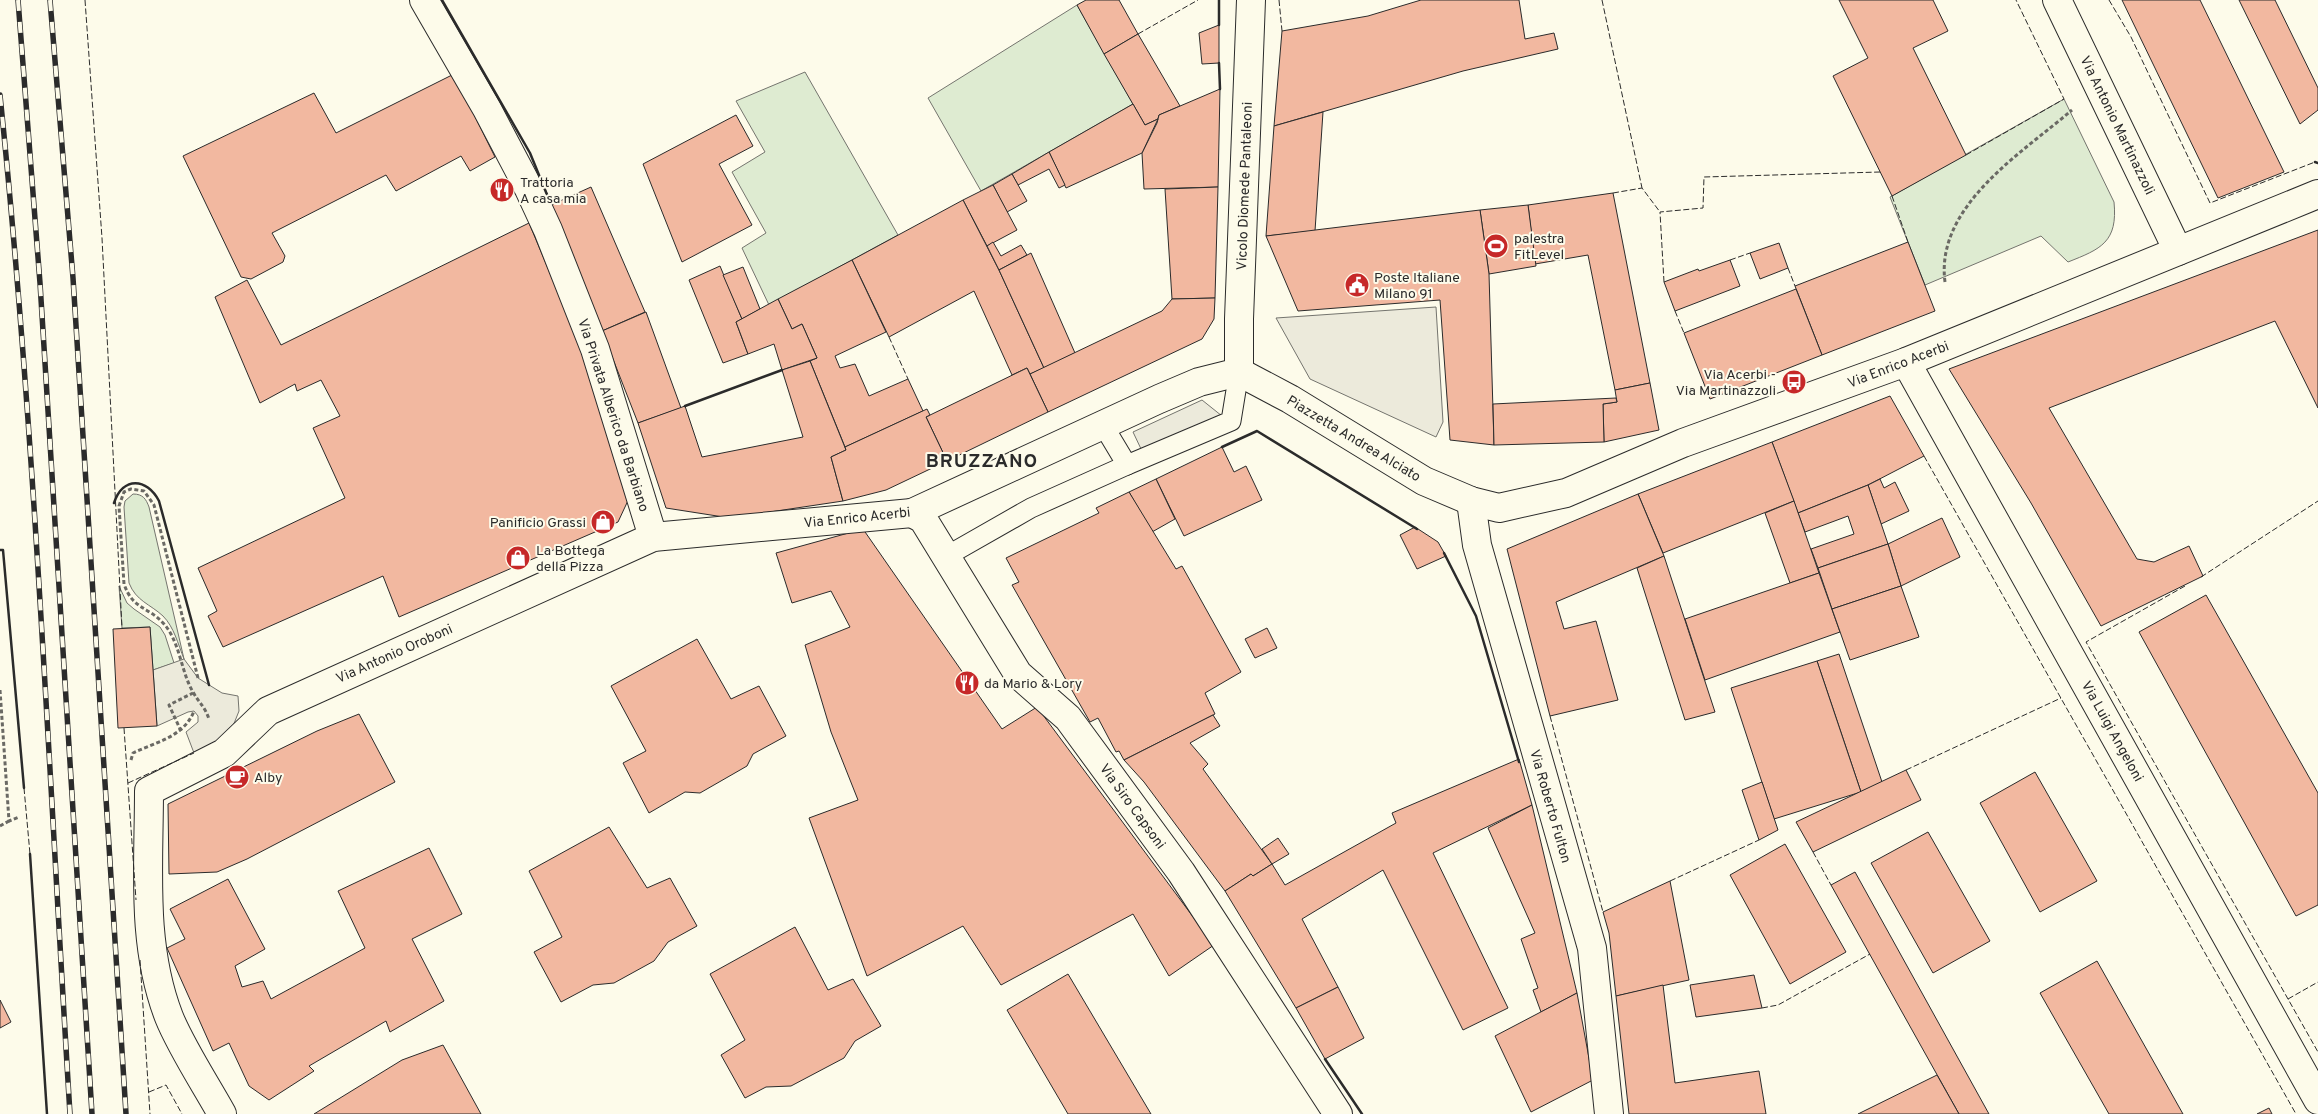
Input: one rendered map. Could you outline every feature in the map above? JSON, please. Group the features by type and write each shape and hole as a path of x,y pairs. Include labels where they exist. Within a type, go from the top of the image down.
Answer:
{"street":[{"name":"Via Privata Alberico da Barbiano","path":"424,0 491,118 529,189 548,230 596,349 653,537"},
{"name":"Vicolo Diomede Pantaleoni","path":"1239,372 1239,319 1251,0"},
{"name":"Via Antonio Martinazzoli","path":"2057,0 2178,251"},
{"name":"Via Enrico Acerbi","path":"1471,502 1499,508 1566,493 1683,443 1906,362 2318,194"},
{"name":"Via Luigi Angeloni","path":"1906,362 2318,1100"},
{"name":"Via Enrico Acerbi","path":"653,537 912,513 1199,382 1239,372"},
{"name":"Piazzetta Andrea Alciato","path":"1239,372 1290,399 1424,481 1471,502"},
{"name":"Via Roberto Fulton","path":"1471,502 1476,545 1592,948 1609,1114"},
{"name":"Via Siro Capsoni","path":"912,513 923,519 1018,674 1068,718 1181,872 1338,1114"},
{"name":"Via Antonio Oroboni","path":"222,1114 170,1019 156,978 149,936 149,791 224,753 268,711 653,537"}],"lane":[{"path":"946,557 1031,508 1231,420 1239,372"},
{"path":"1103,425 1127,466"}],"path":[{"path":"1945,282 1945,257 1950,238 1969,201 1983,186 2074,108"},
{"path":"198,678 154,505 144,491 131,489 124,492 119,506 124,584 131,600 164,625 193,693 203,704 224,753"},
{"path":"0,690 10,821"},
{"path":"181,731 169,705 193,693"},
{"path":"131,761 132,753 181,731 187,725 194,711"},
{"path":"0,826 19,817"}],"green space":[{"path":"1077,5 1133,104 981,191 928,98"},
{"path":"805,72 898,235 769,305 742,248 766,233 732,172 765,152 736,101"},
{"path":"2064,99 2114,202 2115,216 2113,226 2105,242 2090,253 2068,262 2041,236 1925,285 1890,197"},
{"path":"133,494 144,497 149,507 184,659 167,620 139,598 129,583 124,507 125,501"},
{"path":"119,586 127,603 160,627 165,635 174,663 153,670 150,627 122,628"}],"shaded area":[{"path":"1436,307 1443,422 1436,437 1310,379 1276,318"},
{"path":"1202,400 1222,416 1142,451 1133,432"},
{"path":"184,659 198,678 222,693 238,696 239,711 233,726 219,741 194,753 186,732 198,722 198,716 194,711 157,726 153,670"}],"building":[{"path":"1086,0 1119,0 1138,34 1104,54 1077,5"},
{"path":"1421,0 1519,0 1525,39 1554,33 1558,49 1463,71 1274,126 1282,31 1368,16"},
{"path":"1839,0 1933,0 1948,31 1913,48 1966,155 1892,196 1833,76 1868,58"},
{"path":"2122,0 2200,0 2284,172 2218,198"},
{"path":"2239,0 2275,0 2318,88 2318,110 2300,124"},
{"path":"1219,25 1219,63 1202,64 1199,33"},
{"path":"1138,34 1180,106 1159,115 1158,119 1145,125 1104,54"},
{"path":"454,74 495,157 470,171 461,156 396,191 386,175 272,233 285,256 283,262 251,279 241,277 183,156 314,93 336,133"},
{"path":"1220,89 1218,187 1144,189 1142,153 1159,115"},
{"path":"1133,104 1145,125 1158,119 1142,153 1066,188 1049,152"},
{"path":"1323,112 1315,231 1266,236 1274,126"},
{"path":"736,115 753,146 719,164 752,225 682,262 643,164"},
{"path":"1049,152 1065,185 1059,188 1049,169 1018,185 1012,174"},
{"path":"1012,174 1027,201 1007,212 993,185"},
{"path":"993,185 1017,230 987,246 963,200"},
{"path":"591,187 645,312 602,331 551,205"},
{"path":"1218,187 1215,298 1172,299 1165,189"},
{"path":"1613,193 1650,383 1615,390 1588,255 1535,264 1528,205"},
{"path":"963,200 999,270 1044,368 1030,374 1027,368 1012,375 974,291 889,337 852,260"},
{"path":"1528,205 1536,266 1489,274 1480,210"},
{"path":"1480,210 1489,274 1494,445 1450,440 1440,300 1298,311 1266,236"},
{"path":"529,223 581,347 632,492 618,522 399,617 383,576 223,647 208,616 217,611 198,568 345,498 313,428 340,416 321,380 297,391 295,384 260,403 215,297 247,280 281,345"},
{"path":"2318,230 2318,408 2275,321 2049,408 2137,559 2154,562 2189,546 2203,576 2101,626 2031,503 1949,369"},
{"path":"993,242 1001,256 1021,245 1027,255 999,270 987,246"},
{"path":"1908,242 1935,311 1822,355 1795,286"},
{"path":"1779,243 1788,268 1760,279 1750,253"},
{"path":"1031,253 1075,353 1044,368 999,270"},
{"path":"852,260 886,332 835,356 840,368 855,364 869,396 908,379 923,411 845,447 810,361 817,358 802,324 792,329 778,299"},
{"path":"1730,260 1740,286 1675,311 1664,282 1698,269 1699,271"},
{"path":"720,266 742,319 736,322 748,354 723,363 689,280"},
{"path":"743,267 760,309 742,319 723,275"},
{"path":"1796,289 1822,355 1710,399 1684,333"},
{"path":"1215,298 1214,319 1202,339 1048,412 1030,374 1162,311 1172,299"},
{"path":"778,299 792,329 802,324 817,358 782,370 774,344 748,354 736,322"},
{"path":"646,312 681,408 638,423 602,331"},
{"path":"810,361 846,450 831,457 843,501 730,518 666,508 638,423 685,406 702,457 803,437 782,370"},
{"path":"1027,368 1048,412 947,461 926,417"},
{"path":"1650,383 1659,430 1604,442 1603,404 1617,402 1615,390"},
{"path":"1890,396 1924,456 1868,485 1798,513 1772,442"},
{"path":"1616,398 1617,402 1603,404 1604,442 1494,445 1493,404"},
{"path":"927,409 930,415 926,417 947,461 886,490 843,501 831,457 846,450 845,447"},
{"path":"1772,442 1794,501 1663,553 1638,494"},
{"path":"1222,447 1234,472 1246,466 1262,500 1184,536 1156,479"},
{"path":"1156,479 1175,519 1152,532 1129,492"},
{"path":"1880,479 1884,488 1895,482 1909,511 1881,524 1868,485"},
{"path":"1868,485 1888,544 1818,568 1811,549 1854,534 1848,516 1805,532 1798,513"},
{"path":"1129,492 1176,569 1182,566 1241,672 1205,693 1215,714 1124,760 1119,751 1116,752 1098,718 1090,722 1012,585 1019,582 1006,558 1099,513 1096,508"},
{"path":"1638,494 1664,556 1556,602 1564,629 1596,621 1618,700 1550,716 1507,549"},
{"path":"1794,501 1819,573 1790,583 1765,513"},
{"path":"1942,518 1960,557 1901,586 1888,544"},
{"path":"1415,527 1438,542 1446,556 1417,569 1400,535"},
{"path":"863,529 1002,729 1037,707 1214,945 1169,976 1133,914 1001,985 963,926 867,976 809,818 858,800 831,732 805,645 850,627 831,591 792,603 776,553"},
{"path":"1888,544 1901,586 1832,609 1818,568"},
{"path":"1664,556 1715,712 1685,720 1637,568"},
{"path":"1819,573 1840,632 1705,680 1685,619"},
{"path":"1901,586 1919,637 1850,660 1832,609"},
{"path":"2206,595 2318,793 2318,905 2296,916 2139,632"},
{"path":"150,627 157,726 118,728 113,629"},
{"path":"1267,628 1277,648 1255,658 1245,639"},
{"path":"697,639 731,699 759,686 786,736 753,754 747,766 700,793 685,792 649,813 623,763 646,751 611,686"},
{"path":"1839,654 1882,782 1861,792 1817,661"},
{"path":"1817,661 1861,792 1774,819 1731,688"},
{"path":"359,714 395,782 247,859 217,872 169,874 168,804 317,731"},
{"path":"1213,715 1220,726 1190,743 1208,764 1203,769 1272,864 1253,876 1251,874 1225,891 1144,782 1124,760"},
{"path":"1519,759 1532,805 1433,853 1508,1008 1463,1030 1383,870 1302,919 1338,987 1296,1008 1225,891 1251,874 1253,876 1272,864 1285,885 1396,823 1392,813"},
{"path":"1906,770 1921,800 1813,852 1796,822"},
{"path":"2035,772 2097,881 2040,912 1980,803"},
{"path":"1762,782 1778,830 1759,840 1742,790"},
{"path":"1532,805 1577,993 1541,1012 1533,990 1538,988 1521,939 1535,933 1488,828"},
{"path":"609,827 647,888 670,878 697,926 668,942 654,961 614,983 593,985 561,1002 534,952 562,937 529,871"},
{"path":"1928,832 1990,941 1933,973 1871,863"},
{"path":"1278,838 1289,854 1272,864 1262,849"},
{"path":"1785,844 1846,952 1790,984 1730,875"},
{"path":"429,848 462,914 412,939 444,1001 390,1032 386,1021 309,1066 314,1071 269,1100 249,1086 229,1043 213,1051 167,948 185,939 170,909 228,879 265,949 235,966 242,987 263,981 271,999 365,948 338,891"},
{"path":"1855,872 1989,1114 1959,1114 1831,885"},
{"path":"1670,881 1689,980 1616,996 1609,933 1603,912"},
{"path":"795,927 828,990 853,979 881,1026 855,1041 844,1058 791,1086 766,1087 745,1098 721,1055 745,1040 710,974"},
{"path":"2097,961 2183,1114 2109,1114 2040,993"},
{"path":"1068,974 1151,1114 1068,1114 1007,1010"},
{"path":"1754,975 1762,1008 1696,1017 1690,985"},
{"path":"1663,985 1675,1083 1759,1071 1766,1114 1629,1114 1616,996"},
{"path":"1338,987 1364,1038 1325,1059 1296,1008"},
{"path":"1577,993 1593,1080 1531,1112 1495,1036"},
{"path":"0,1000 11,1022 0,1028"},
{"path":"443,1045 481,1114 314,1114 402,1060"},
{"path":"1937,1075 1959,1114 1858,1114"},
{"path":"2269,1108 2272,1114 2257,1114"}],"railway":[{"path":"18,0 40,283 92,1114"},
{"path":"50,0 73,278 126,1114"},
{"path":"0,95 23,349 32,477 70,1114"}],"fence":[{"path":"85,0 102,238 122,628"},
{"path":"1138,34 1198,0"},
{"path":"1279,0 1282,31"},
{"path":"1602,0 1642,188"},
{"path":"1966,155 2064,99 2016,0"},
{"path":"2109,0 2131,37 2210,203 2315,162"},
{"path":"1664,282 1660,212 1703,208 1704,177 1880,172"},
{"path":"1613,193 1642,188 1660,212"},
{"path":"1892,196 1908,242"},
{"path":"1730,260 1750,253"},
{"path":"1788,268 1795,286"},
{"path":"1675,311 1684,333"},
{"path":"889,337 908,379"},
{"path":"1924,456 2296,1114"},
{"path":"2201,577 2318,501"},
{"path":"2185,586 2086,642 2318,1052"},
{"path":"1906,770 2061,698"},
{"path":"1550,716 1603,912"},
{"path":"124,728 136,900"},
{"path":"128,783 194,753"},
{"path":"24,788 30,854"},
{"path":"1670,881 1759,840"},
{"path":"1813,852 1831,885"},
{"path":"1762,1008 1778,1005 1870,954"},
{"path":"140,960 150,1114"},
{"path":"2288,999 2318,982"},
{"path":"149,1092 166,1085 182,1114"}],"wall":[{"path":"442,0 530,153 550,202"},
{"path":"1219,0 1219,25"},
{"path":"1219,63 1220,89"},
{"path":"685,406 782,370"},
{"path":"1222,447 1257,431 1417,529"},
{"path":"114,503 123,488 135,483 142,484 148,488 159,501 209,685"},
{"path":"0,550 3,550 24,788"},
{"path":"1444,553 1476,616 1519,762"},
{"path":"30,854 47,1114"},
{"path":"1325,1059 1362,1114"}],"place":[{"name":"Trattoria A casa mia","path":"502,190"},
{"name":"palestra FitLevel","path":"1496,246"},
{"name":"Poste Italiane Milano 91","path":"1357,285"},
{"name":"Via Acerbi - Via Martinazzoli","path":"1794,382"},
{"name":"Panificio Grassi","path":"603,522"},
{"name":"La Bottega della Pizza","path":"518,558"},
{"name":"da Mario & Lory","path":"967,683"},
{"name":"Alby","path":"237,777"}],"district":[{"name":"BRUZZANO","path":"982,460"}]}
